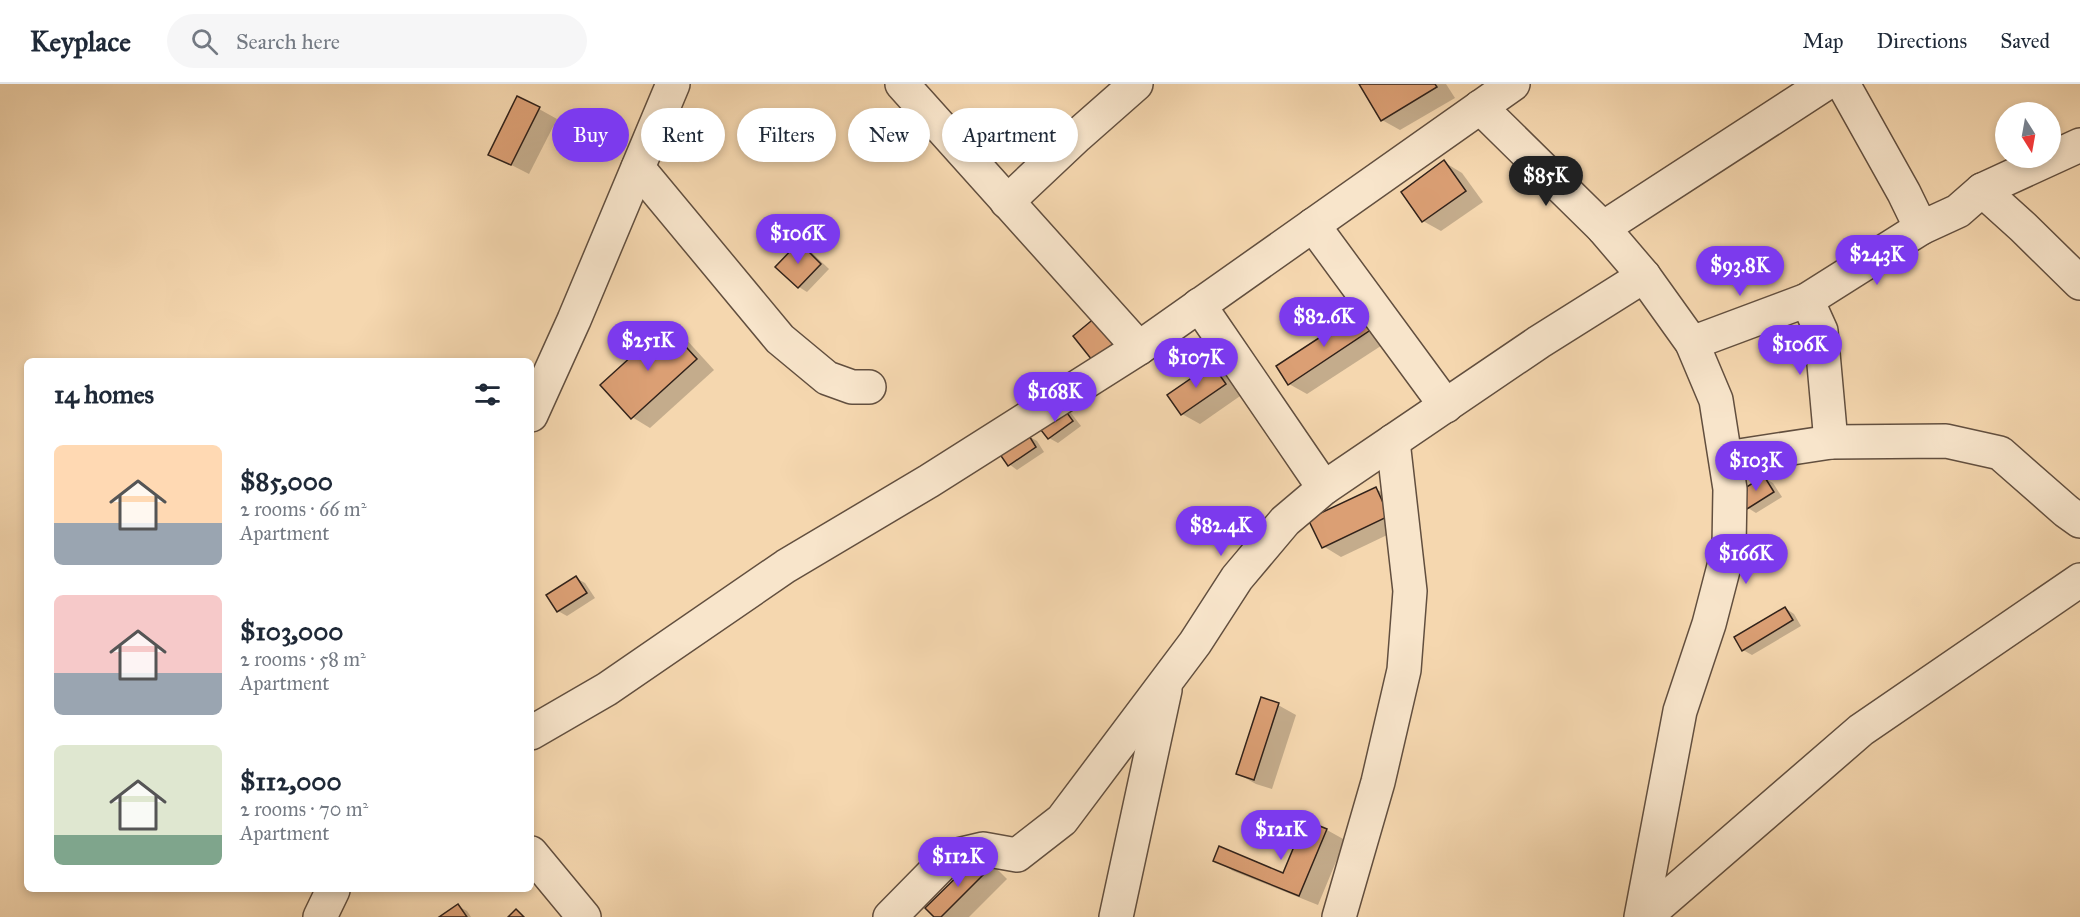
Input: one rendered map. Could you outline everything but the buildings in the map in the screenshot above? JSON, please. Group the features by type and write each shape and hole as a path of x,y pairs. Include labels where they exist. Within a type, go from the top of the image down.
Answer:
{"street":[{"path":"534,408 674,84"},
{"path":"902,84 1138,348"},
{"path":"1007,202 1136,84"},
{"path":"534,731 607,689 786,566 929,481 1138,348 1513,84"},
{"path":"1603,228 1825,84"},
{"path":"1843,84 1921,228"},
{"path":"1480,107 1603,228 1644,276 1692,343 1716,400 1730,489 1729,547 1709,624 1680,711 1642,917"},
{"path":"1692,343 1807,300 1921,228 1958,211 1982,190 2080,145"},
{"path":"638,168 780,339 827,378 852,387 869,387"},
{"path":"1982,190 2080,283"},
{"path":"1313,225 1446,405"},
{"path":"891,917 950,857 983,849 1017,855 1062,820 1195,643 1236,578 1284,521 1324,488 1393,441 1539,342 1644,276"},
{"path":"1807,300 1821,331 1831,442"},
{"path":"1199,305 1324,488"},
{"path":"1339,917 1378,782 1404,670 1410,591 1393,441"},
{"path":"1726,458 1831,442 1946,441 2000,453 2066,512 2080,521"},
{"path":"1642,917 1861,730 2080,580"},
{"path":"1116,917 1167,680"},
{"path":"534,856 584,917"},
{"path":"320,917 332,892"}]}
